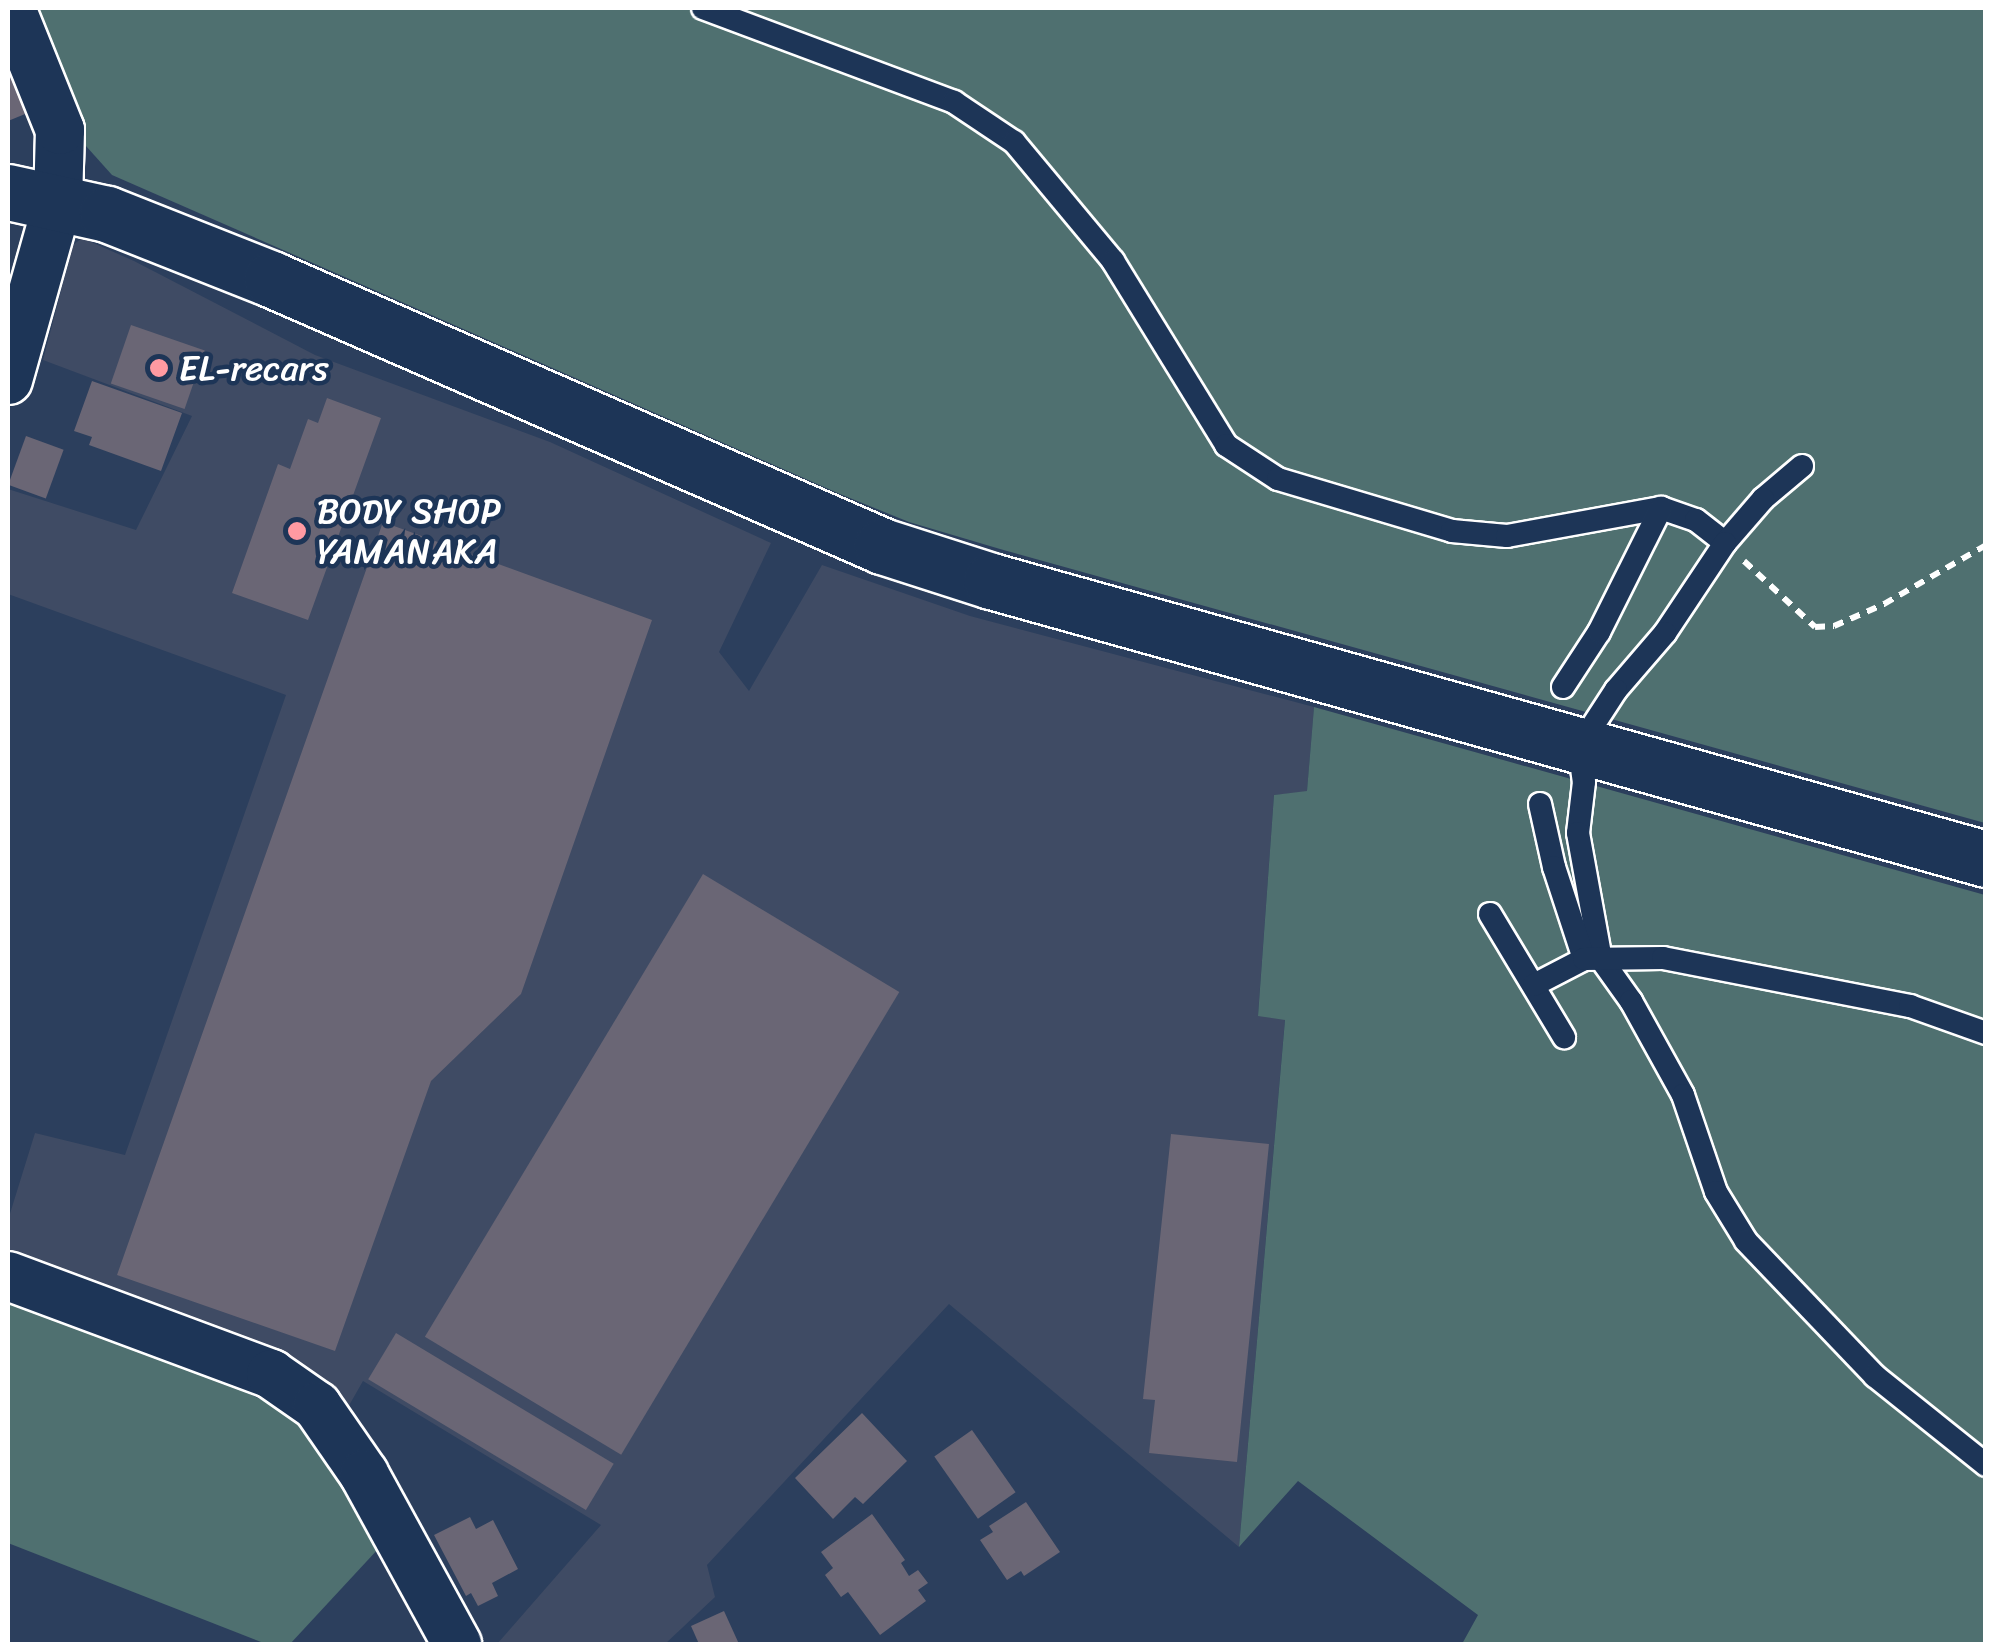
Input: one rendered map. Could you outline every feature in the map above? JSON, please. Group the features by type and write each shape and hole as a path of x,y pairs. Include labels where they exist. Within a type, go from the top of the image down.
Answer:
{"street":[{"path":"8,380 33,197 60,130 11,8"},
{"path":"33,197 107,214 271,278 882,546 991,581 1986,859"},
{"path":"8,1276 271,1374 317,1406 364,1474 457,1644"}],"lane":[{"path":"703,8 954,102 1014,142 1113,261 1226,445 1278,478 1452,532 1508,536 1661,508 1696,520 1725,543"},
{"path":"1593,959 1578,833 1584,782 1579,747 1616,690 1665,633 1725,543 1763,499 1802,466"},
{"path":"1563,687 1599,632 1661,508"},
{"path":"1540,804 1554,868 1593,959 1683,1094 1716,1192 1746,1241 1875,1376 1986,1466"},
{"path":"1490,914 1564,1037"},
{"path":"1534,985 1593,959 1664,958 1910,1006 1986,1032"}],"path":[{"path":"1725,543 1815,628 1834,626 1884,604 1986,545"}],"shaded area":[{"path":"82,238 315,355 550,442 771,543 719,652 749,691 822,565 970,616 1314,707 1307,792 1274,795 1258,1015 1285,1019 1239,1547 949,1304 707,1565 715,1597 665,1644 497,1644 601,1525 363,1381 347,1409 327,1385 292,1367 105,1285 8,1252 8,1220 35,1133 125,1155 286,695 8,594 8,489 136,530 192,416 43,360 73,245"}],"green space":[{"path":"25,8 1985,8 1985,823 1000,549 909,522 840,494 112,175 77,136"},
{"path":"1314,707 1985,895 1985,1644 1462,1644 1478,1615 1298,1481 1239,1547 1285,1020 1258,1016 1274,795 1307,791"},
{"path":"8,1296 93,1324 296,1415 311,1426 379,1548 290,1644 266,1644 8,1543"}],"building":[{"path":"8,55 30,112 8,121"},
{"name":"EL-recars","path":"131,325 205,350 185,409 111,384"},
{"path":"92,381 182,413 161,471 89,445 92,437 74,431"},
{"name":"BODY SHOP YAMANAKA","path":"327,398 381,418 308,620 232,593 278,464 290,469 308,419 318,423"},
{"path":"26,436 64,450 46,499 8,485"},
{"path":"383,522 652,620 521,994 431,1081 335,1351 117,1275"},
{"path":"703,874 899,992 621,1455 425,1337"},
{"path":"1171,1134 1269,1144 1237,1462 1149,1453 1155,1400 1143,1399"},
{"path":"396,1333 614,1464 586,1510 368,1379"},
{"path":"862,1413 907,1461 863,1504 855,1497 833,1519 795,1478"},
{"path":"972,1430 1016,1492 978,1519 934,1456"},
{"path":"1026,1502 1060,1552 1024,1576 1021,1571 1007,1580 980,1540 993,1532 989,1526"},
{"path":"872,1514 905,1560 901,1563 909,1576 918,1570 928,1583 918,1590 926,1601 880,1635 848,1592 841,1597 825,1575 833,1568 821,1552"},
{"path":"470,1517 476,1529 493,1520 518,1569 492,1583 498,1596 478,1606 471,1593 466,1596 434,1535"},
{"path":"724,1611 739,1644 699,1644 691,1626"}],"place":[{"name":"EL-recars","path":"159,368"},
{"name":"BODY SHOP YAMANAKA","path":"297,531"}]}
